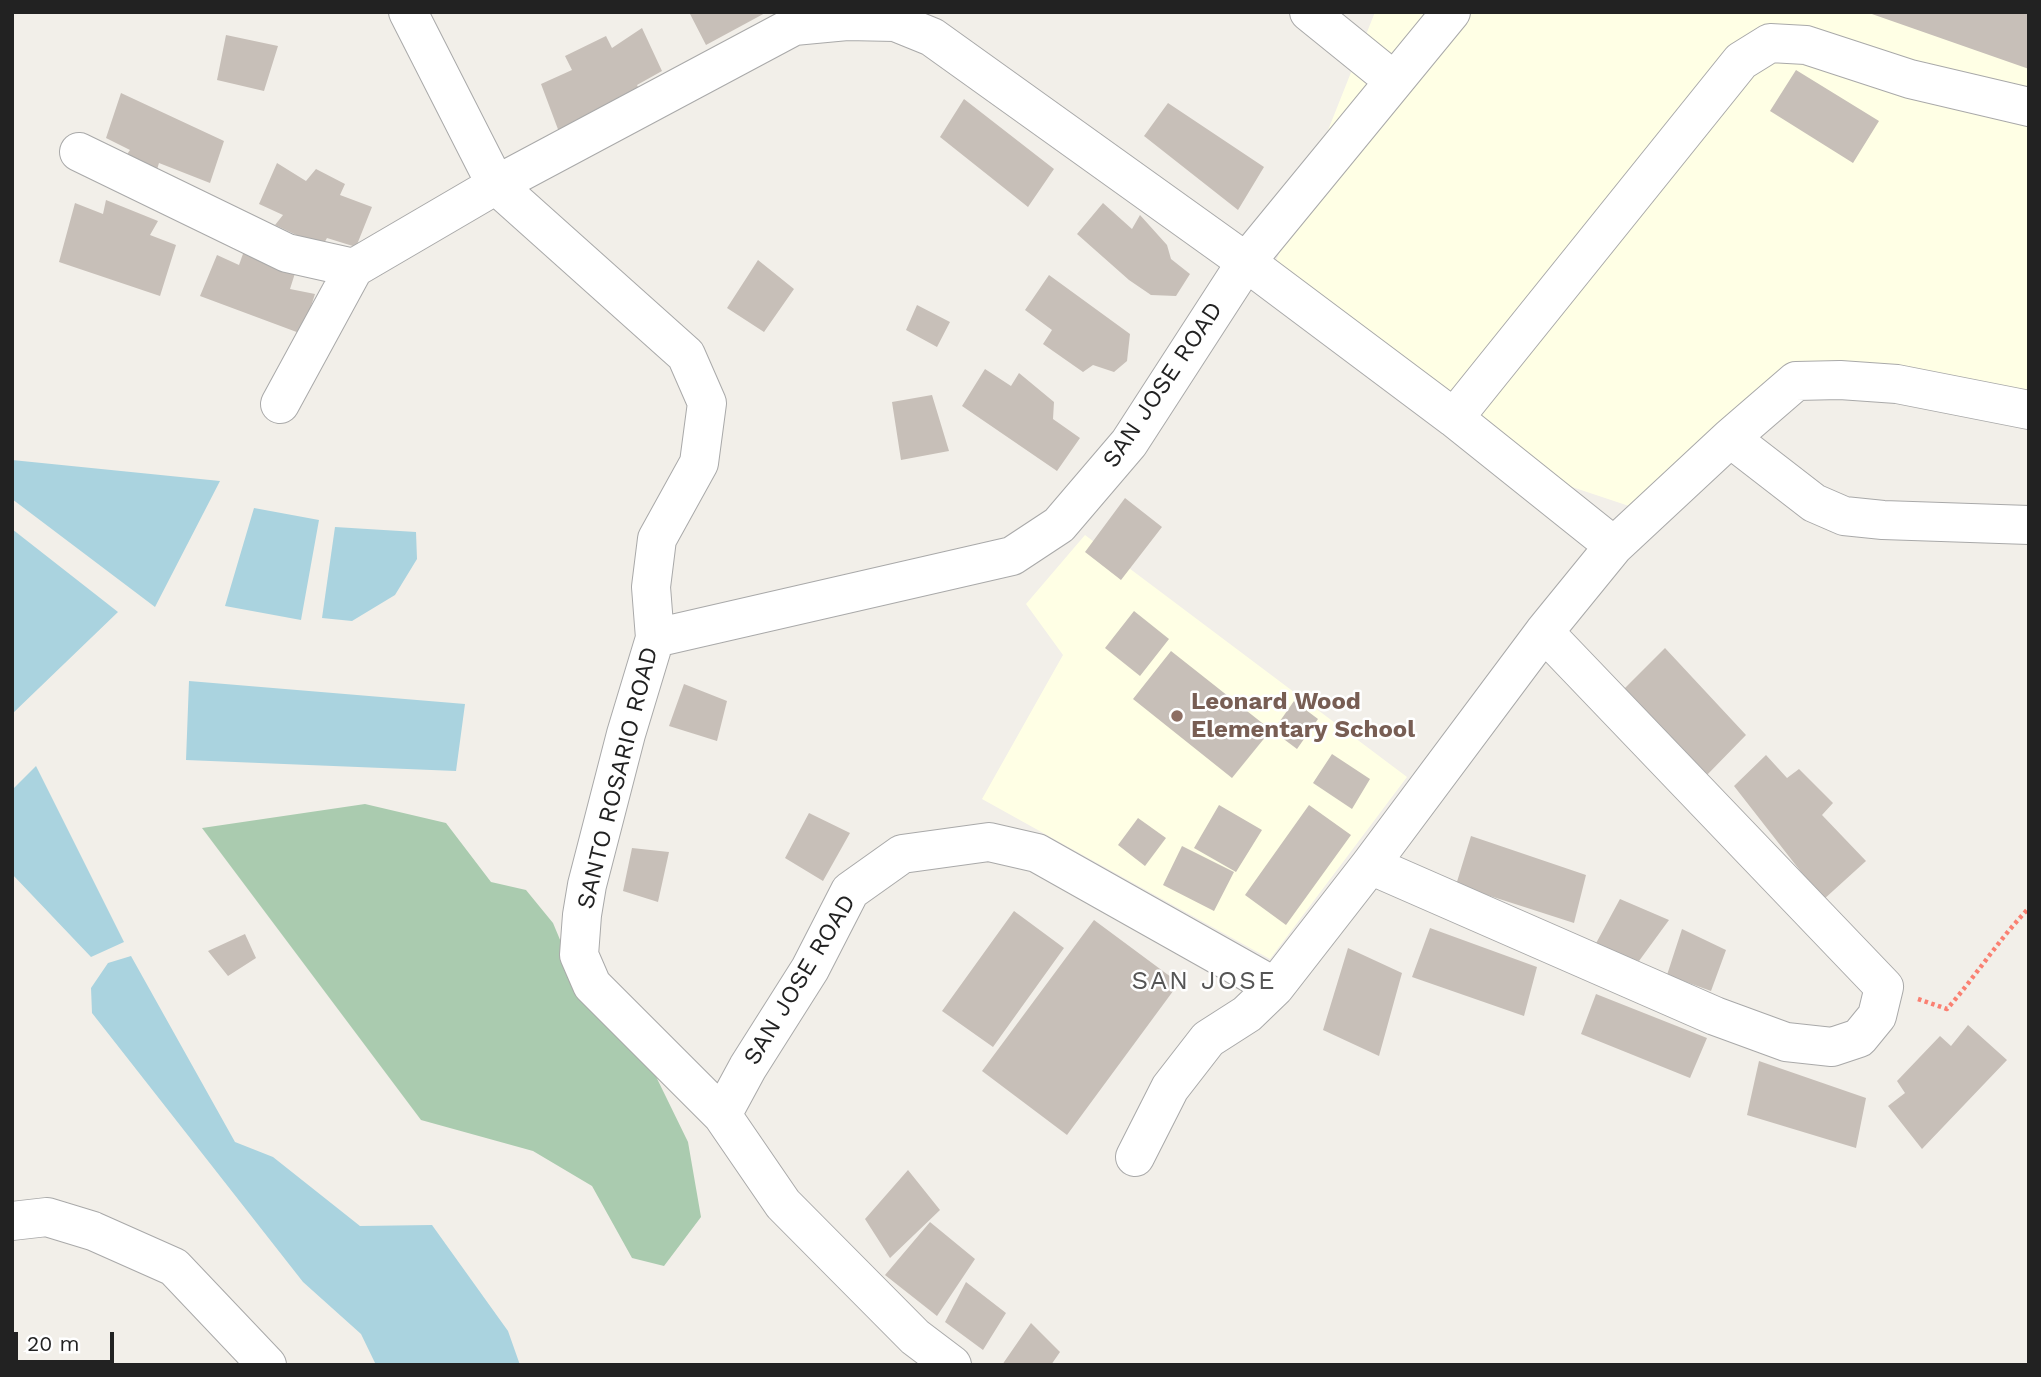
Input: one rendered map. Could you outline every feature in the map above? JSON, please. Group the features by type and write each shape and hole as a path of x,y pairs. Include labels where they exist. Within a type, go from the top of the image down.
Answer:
{"street":[{"path":"408,12 496,185"},
{"path":"1309,12 1393,80"},
{"name":"SAN JOSE ROAD","path":"654,638 1012,556 1059,525 1129,443 1245,262 1451,12"},
{"path":"280,404 354,268 496,185 794,26 847,21 937,25 1245,262 1454,418 1614,546"},
{"path":"1454,418 1741,61 1770,43 1806,45 1910,79 2029,107"},
{"path":"79,152 287,253 354,268"},
{"name":"SANTO ROSARIO ROAD","path":"496,185 686,355 707,403 699,463 657,539 651,587 654,638 587,885 579,955 592,985 722,1115 783,1204 915,1337 953,1365"},
{"path":"1135,1157 1170,1088 1208,1039 1247,1014 1275,987 1544,632 1614,546 1796,381 1840,380 1898,384 2029,411"},
{"path":"1730,439 1814,503 1844,516 2029,526"},
{"path":"1370,865 1715,1016 1786,1042 1832,1047 1859,1038 1877,1016 1884,987 1544,632"},
{"name":"SAN JOSE ROAD","path":"722,1115 748,1067 810,969 850,891 902,855 989,842 1037,853 1275,987"},
{"path":"12,1221 47,1217 93,1231 174,1267 267,1365"}],"path":[{"path":"1884,987 1947,1009 1971,982 2007,930 2029,908"}],"shaded area":[{"path":"1375,12 2029,12 2029,405 1793,366 1635,508 1554,481 1276,261"},
{"name":"Leonard Wood Elementary School","path":"1085,535 1407,777 1270,959 982,799 1063,655 1026,604"},
{"path":"365,804 446,823 491,882 526,890 553,923 589,1009 622,1027 645,1054 688,1142 701,1217 664,1266 632,1258 592,1186 533,1151 421,1120 202,828"}],"water":[{"path":"12,460 220,481 155,607 12,499"},
{"path":"254,508 319,520 301,620 225,606"},
{"path":"335,527 416,532 417,559 395,595 352,621 322,618"},
{"path":"12,529 118,612 12,714"},
{"path":"189,681 465,704 456,771 186,760"},
{"path":"36,766 124,942 91,957 12,874 12,790"},
{"path":"131,956 235,1142 273,1157 360,1226 432,1225 508,1331 520,1365 376,1365 361,1334 303,1282 92,1013 91,988 108,963"}],"building":[{"path":"689,12 767,12 706,45"},
{"path":"2029,12 2029,69 1869,13"},
{"path":"642,28 662,71 637,85 642,95 559,132 541,84 572,70 565,56 606,36 612,48"},
{"path":"226,35 278,46 264,91 217,80"},
{"path":"1796,70 1879,121 1853,163 1770,111"},
{"path":"121,93 224,141 210,183 159,163 155,176 123,160 130,150 106,138"},
{"path":"964,99 1054,169 1028,207 940,137"},
{"path":"1168,103 1264,167 1238,210 1144,136"},
{"path":"277,163 306,181 316,169 345,184 340,195 372,207 356,247 327,238 322,247 275,225 283,215 259,204"},
{"path":"106,200 158,221 150,235 176,245 160,296 59,262 75,203 103,214"},
{"path":"1103,203 1132,229 1140,215 1167,245 1171,259 1190,274 1176,296 1151,295 1129,280 1077,234"},
{"path":"244,251 296,270 290,289 315,294 302,334 200,296 217,255 239,265"},
{"path":"758,260 794,289 764,332 727,308"},
{"path":"1049,275 1130,334 1127,361 1114,372 1093,365 1083,372 1043,344 1052,330 1025,310"},
{"path":"917,305 950,322 937,347 906,330"},
{"path":"985,369 1011,386 1019,373 1054,402 1053,419 1080,438 1057,471 962,406"},
{"path":"932,395 949,451 901,460 892,402"},
{"path":"1125,498 1162,527 1121,580 1085,552"},
{"path":"1134,611 1169,639 1140,676 1105,648"},
{"path":"1665,648 1746,735 1706,776 1624,689"},
{"path":"1171,651 1271,730 1232,778 1133,699"},
{"path":"684,684 727,701 717,741 669,726"},
{"path":"1294,701 1318,719 1297,749 1273,731"},
{"path":"1332,754 1370,779 1352,809 1313,783"},
{"path":"1766,755 1787,778 1799,769 1833,803 1822,815 1866,861 1823,900 1734,786"},
{"path":"1219,805 1262,830 1236,872 1194,848"},
{"path":"1309,805 1351,835 1286,925 1245,895"},
{"path":"809,813 850,833 823,881 785,858"},
{"path":"1138,818 1166,838 1145,866 1118,845"},
{"path":"1471,836 1586,875 1574,923 1456,885"},
{"path":"1182,846 1234,872 1214,911 1163,885"},
{"path":"632,848 669,852 658,902 623,891"},
{"path":"1620,899 1669,920 1639,961 1594,947"},
{"path":"1014,911 1064,948 993,1047 942,1011"},
{"path":"1094,920 1179,983 1067,1135 982,1071"},
{"path":"1430,928 1537,967 1524,1016 1412,977"},
{"path":"1682,929 1726,950 1711,991 1667,975"},
{"path":"245,934 256,958 228,976 208,951"},
{"path":"1348,948 1402,973 1379,1056 1323,1030"},
{"path":"1596,994 1707,1038 1690,1078 1581,1034"},
{"path":"1968,1025 2007,1060 1922,1149 1888,1106 1905,1093 1897,1081 1940,1036 1951,1046"},
{"path":"1759,1061 1866,1098 1856,1148 1747,1115"},
{"path":"908,1170 940,1210 890,1258 865,1219"},
{"path":"930,1222 975,1259 937,1316 885,1275"},
{"path":"966,1282 1006,1313 983,1350 945,1322"},
{"path":"1031,1323 1060,1352 1051,1365 1002,1365"}],"place":[{"name":"Leonard Wood Elementary School","path":"1177,716"}],"district":[{"name":"SAN JOSE","path":"1204,981"}]}
